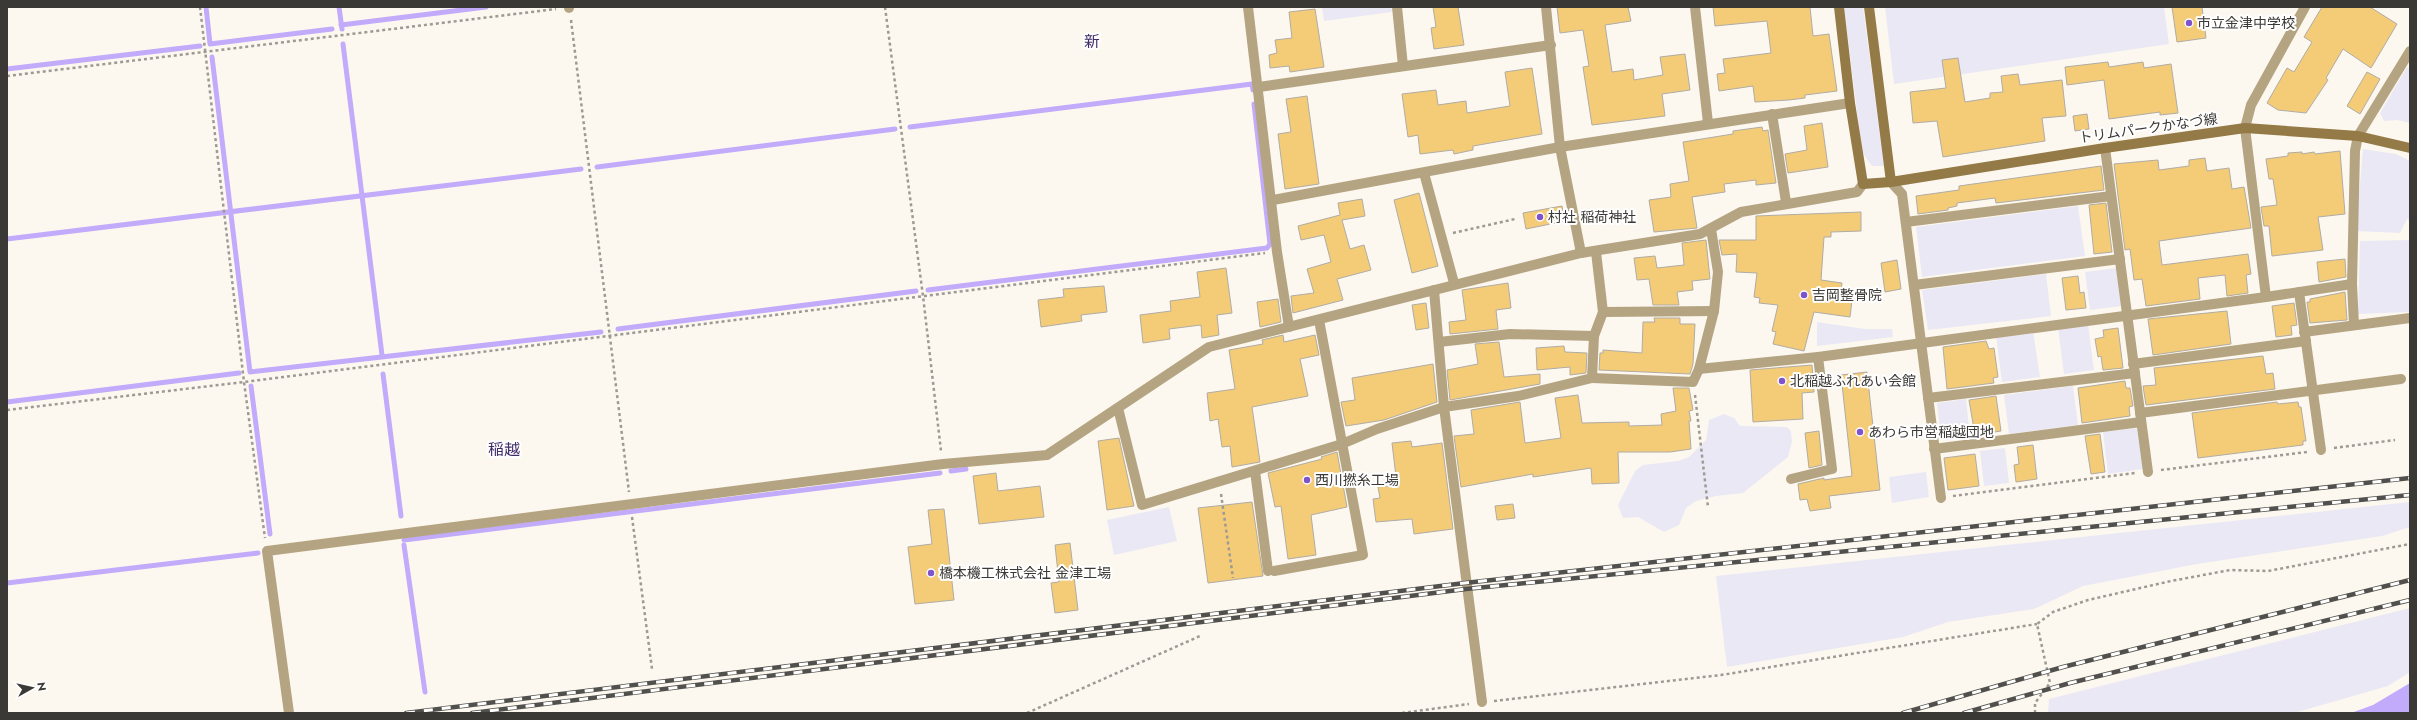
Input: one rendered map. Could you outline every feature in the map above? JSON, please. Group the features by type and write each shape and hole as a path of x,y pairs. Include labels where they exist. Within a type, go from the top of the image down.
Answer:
{"main road":[{"path":"1839,7 1850,104 1863,184"},
{"path":"1869,7 1891,182"},
{"name":"トリムパークかなづ線","path":"1863,184 1891,182 2105,148 2246,128 2358,136 2410,148"}],"street":[{"path":"1248,7 1273,200 1277,252 1289,327"},
{"path":"1397,7 1403,66"},
{"path":"1546,7 1560,147 1581,253"},
{"path":"1695,7 1708,123"},
{"path":"2266,297 2246,128 2251,105 2305,7"},
{"path":"1259,88 1551,45"},
{"path":"2354,325 2352,284 2355,151 2358,136 2410,51"},
{"path":"1273,200 1560,147 1708,123 1850,104"},
{"path":"1772,114 1786,202"},
{"path":"2105,148 2148,472"},
{"path":"1424,173 1442,235 1454,284"},
{"path":"1891,182 1902,194 1941,498"},
{"path":"289,713 267,550 943,464 1047,455 1209,347 1581,253 1596,252 1700,234 1740,212 1786,202 1857,192 1863,184"},
{"path":"1906,222 2111,196"},
{"path":"1118,408 1142,505 1342,444 1377,429 1444,407 1518,396 1592,378 1693,382 1699,369 1714,311 1718,272 1711,229"},
{"path":"1592,378 1594,336 1603,312 1596,252"},
{"path":"1914,285 2120,260"},
{"path":"1699,369 1818,357 2266,297 2352,284"},
{"path":"1434,290 1444,407 1465,583 1482,702"},
{"path":"2299,292 2321,450"},
{"path":"1603,312 1714,311"},
{"path":"1928,398 2134,369 2354,325 2410,318"},
{"path":"1255,471 1271,571 1363,555 1319,320"},
{"path":"1439,342 1510,334 1594,336"},
{"path":"1791,479 1832,469 1818,357"},
{"path":"1934,449 2141,418 2313,390 2401,379"}],"path":[{"path":"200,7 244,382 267,550"},
{"path":"7,76 569,7 609,336 652,669"},
{"path":"885,7 923,296 943,464"},
{"path":"1442,235 1515,220"},
{"path":"7,410 244,382 1277,252"},
{"path":"1693,382 1708,507"},
{"path":"1941,498 2395,440"},
{"path":"1220,482 1233,578"},
{"path":"1402,713 1482,702 1721,675 2037,624 2053,612 2088,600 2171,581 2230,570 2268,571 2410,544"},
{"path":"2035,713 2035,703 2050,683 2037,624"},
{"path":"1028,713 1200,636"}],"shaded area":[{"path":"1322,7 1391,7 1392,12 1324,21"},
{"path":"1844,7 1863,7 1884,166 1872,166 1862,152"},
{"path":"1885,7 2164,7 2169,44 1894,84"},
{"path":"2407,67 2410,69 2410,123 2397,120 2384,121 2380,113"},
{"path":"2363,149 2396,154 2410,161 2410,220 2407,219 2400,233 2356,231"},
{"path":"2078,206 2085,256 1922,277 1916,227"},
{"path":"2410,240 2410,312 2358,314 2360,241"},
{"path":"2116,268 2121,306 2090,310 2085,272"},
{"path":"2046,274 2051,316 1928,330 1922,290"},
{"path":"1817,322 1865,329 1892,329 1893,337 1817,346"},
{"path":"2088,324 2094,370 2064,374 2058,328"},
{"path":"2033,331 2040,377 2002,382 1996,336"},
{"path":"2073,386 2078,425 2009,434 2004,395"},
{"path":"1966,399 1970,436 1941,439 1937,403"},
{"path":"1724,414 1734,418 1740,426 1787,427 1791,431 1792,442 1788,457 1743,493 1716,496 1696,501 1686,508 1679,525 1664,532 1638,517 1623,518 1618,505 1635,471 1643,465 1678,461 1689,457 1706,440 1709,420"},
{"path":"2137,428 2143,469 2108,474 2103,432"},
{"path":"2005,448 2009,483 1984,486 1980,451"},
{"path":"1926,472 1929,497 1892,503 1889,477"},
{"path":"2410,502 2410,527 2382,536 2197,564 2083,586 2034,609 1948,622 1903,637 1727,667 1716,576"},
{"path":"1169,507 1177,541 1114,555 1107,520"},
{"path":"2410,608 2410,672 2388,686 2294,713 2048,713 2049,699"},
{"path":"2410,683 2410,713 2351,713 2373,705"}],"building":[{"path":"1433,7 1458,7 1464,45 1434,49 1431,28 1436,27"},
{"path":"1557,7 1628,7 1631,21 1605,25 1612,72 1633,69 1634,80 1663,75 1660,57 1685,54 1690,90 1662,94 1665,116 1592,125 1583,67 1589,66 1583,30 1560,33"},
{"path":"1713,7 1810,7 1813,36 1829,34 1837,91 1805,95 1805,98 1755,102 1753,86 1719,91 1717,74 1725,73 1723,59 1771,53 1767,21 1715,26"},
{"name":"市立金津中学校","path":"2172,7 2202,7 2206,38 2177,42"},
{"path":"2322,7 2370,7 2397,24 2371,68 2343,49 2326,78 2328,80 2306,113 2278,110 2267,103 2287,68 2294,72 2312,42 2304,37"},
{"path":"1315,9 1324,67 1290,72 1289,66 1270,68 1269,55 1277,53 1275,40 1292,38 1289,12"},
{"path":"1958,58 1965,102 1990,98 1990,93 2003,92 2001,76 2018,74 2020,85 2062,80 2066,116 2042,118 2045,141 1943,157 1937,121 1913,123 1910,92 1946,88 1942,60"},
{"path":"2108,62 2109,67 2143,62 2144,68 2171,64 2178,113 2160,115 2160,112 2109,119 2104,80 2067,85 2065,67"},
{"path":"1532,68 1542,134 1473,146 1473,150 1454,154 1453,150 1420,154 1418,135 1408,137 1402,94 1436,90 1438,105 1466,101 1467,113 1510,106 1505,72"},
{"path":"2367,72 2380,79 2360,114 2347,106"},
{"path":"1307,96 1319,184 1285,189 1278,134 1291,132 1286,99"},
{"path":"2087,114 2089,129 2075,131 2073,116"},
{"path":"1822,123 1828,167 1788,173 1785,154 1807,150 1804,126"},
{"path":"1762,127 1763,131 1768,130 1776,183 1756,185 1756,180 1724,184 1725,192 1692,197 1697,228 1654,232 1649,200 1671,197 1670,184 1689,181 1683,142 1733,134 1733,131"},
{"path":"2340,151 2345,214 2318,217 2323,250 2272,256 2269,226 2264,226 2261,207 2277,205 2273,179 2269,179 2266,159 2288,156 2288,153 2302,152 2302,154 2314,152 2315,154"},
{"path":"2205,158 2207,171 2229,168 2232,189 2244,187 2251,228 2159,241 2162,265 2248,254 2251,274 2246,275 2248,293 2227,296 2225,275 2198,278 2200,299 2146,306 2142,279 2134,280 2130,249 2125,250 2114,164 2158,160 2159,170 2189,166 2189,160"},
{"path":"2101,166 2104,190 1996,203 1995,198 1957,203 1957,206 1948,208 1948,210 1918,214 1916,196 1959,190 1959,186"},
{"path":"1419,193 1438,266 1412,273 1394,200"},
{"path":"1362,199 1365,216 1342,220 1350,249 1364,245 1371,270 1337,279 1343,300 1293,313 1291,296 1314,293 1307,269 1331,262 1324,235 1301,240 1298,226 1340,215 1338,203"},
{"path":"2106,203 2112,252 2094,254 2089,205"},
{"path":"1562,206 1565,221 1526,229 1523,213"},
{"path":"1861,212 1861,231 1831,232 1831,237 1824,237 1821,280 1842,283 1841,290 1853,292 1850,317 1814,312 1804,351 1773,344 1776,332 1772,331 1778,305 1759,303 1760,298 1754,297 1757,273 1736,272 1737,254 1722,255 1719,240 1756,240 1756,216"},
{"path":"1706,240 1710,279 1692,281 1693,290 1677,292 1679,305 1653,305 1649,279 1637,280 1634,258 1655,256 1657,268 1684,265 1682,243"},
{"path":"2345,259 2346,277 2319,282 2317,262"},
{"path":"1897,260 1901,289 1885,292 1881,263"},
{"path":"1226,268 1232,313 1217,315 1219,335 1202,338 1201,325 1169,329 1170,339 1143,343 1140,315 1171,311 1170,301 1200,297 1197,272"},
{"path":"2078,276 2080,293 2084,292 2086,308 2066,310 2062,278"},
{"path":"1508,283 1511,308 1496,310 1498,329 1450,334 1449,322 1466,320 1462,290"},
{"path":"1104,286 1107,312 1081,315 1082,321 1041,327 1038,300 1064,297 1063,289"},
{"path":"2345,292 2347,320 2310,323 2307,302 2310,302 2310,299"},
{"path":"1278,299 1281,322 1260,327 1257,302"},
{"path":"1426,303 1429,328 1416,330 1412,305"},
{"path":"2294,303 2297,325 2291,326 2292,335 2276,337 2272,306"},
{"path":"2227,311 2231,344 2153,355 2148,319"},
{"path":"1654,318 1680,318 1680,324 1695,324 1693,364 1690,374 1599,370 1600,353 1603,353 1603,350 1642,353 1643,322 1655,322"},
{"path":"2118,328 2123,368 2103,370 2101,356 2098,357 2095,339 2104,337 2103,330"},
{"path":"1283,335 1284,342 1315,335 1319,355 1300,359 1308,396 1252,407 1260,462 1232,467 1230,446 1222,447 1218,419 1210,421 1207,393 1235,389 1229,350 1263,344 1262,340"},
{"path":"1986,341 1989,349 1994,348 1998,377 1993,378 1994,383 1947,389 1943,347"},
{"path":"1499,342 1504,377 1540,374 1540,384 1450,400 1447,370 1478,364 1475,344"},
{"path":"1564,346 1565,352 1587,353 1586,373 1570,375 1570,367 1537,370 1536,348"},
{"path":"2263,356 2266,374 2273,373 2275,389 2146,405 2143,386 2156,385 2154,368"},
{"path":"1433,364 1437,402 1384,420 1346,426 1341,402 1355,400 1352,378"},
{"path":"1812,365 1814,392 1802,393 1803,419 1753,422 1750,370"},
{"name":"あわら市営稲越団地","path":"1867,372 1880,490 1829,496 1831,508 1810,511 1807,499 1800,500 1798,484 1824,478 1824,480 1852,476 1841,375"},
{"path":"2125,381 2126,388 2130,388 2133,406 2129,407 2130,416 2082,423 2078,388"},
{"path":"1673,388 1689,388 1693,410 1689,411 1691,421 1689,421 1691,449 1670,452 1618,452 1619,483 1592,484 1591,468 1533,477 1533,474 1461,487 1454,436 1474,434 1471,410 1520,402 1525,443 1561,438 1555,398 1578,395 1582,423 1629,422 1629,426 1662,425 1661,414 1676,411"},
{"path":"1996,396 2001,431 1975,435 1969,400"},
{"path":"2277,402 2278,404 2298,402 2299,407 2301,407 2306,441 2303,441 2303,445 2198,458 2192,413"},
{"path":"1819,431 1822,465 1809,468 1805,433"},
{"path":"2100,434 2105,472 2091,474 2085,436"},
{"path":"1119,438 1134,506 1107,510 1098,441"},
{"path":"1411,441 1412,447 1442,443 1453,529 1414,534 1412,519 1376,522 1373,499 1380,498 1378,487 1397,485 1392,443"},
{"path":"2033,445 2037,479 2016,482 2014,465 2019,464 2017,447"},
{"path":"1337,452 1347,507 1311,515 1316,555 1288,559 1281,506 1275,507 1268,473 1322,459 1321,457"},
{"path":"1975,454 1979,486 1948,490 1944,458"},
{"path":"996,473 998,491 1040,486 1044,517 979,524 973,476"},
{"path":"1252,502 1263,576 1208,583 1198,508"},
{"path":"1513,504 1515,518 1497,520 1495,506"},
{"name":"橋本機工株式会社 金津工場","path":"944,509 954,600 915,604 908,547 932,544 928,510"},
{"path":"1070,543 1078,610 1055,613 1051,583 1059,582 1055,545"}],"waterway":[{"path":"206,7 210,44 332,29"},
{"path":"339,7 342,29"},
{"path":"341,25 486,7"},
{"path":"343,44 382,355"},
{"path":"7,69 200,46"},
{"path":"212,57 250,372 601,332"},
{"path":"910,127 1252,84 1253,90"},
{"path":"928,290 1267,248 1270,244 1254,104"},
{"path":"597,167 895,129"},
{"path":"7,239 581,169"},
{"path":"618,329 916,291"},
{"path":"7,402 239,373"},
{"path":"383,374 401,516"},
{"path":"251,386 270,534"},
{"path":"951,471 966,469"},
{"path":"404,540 940,473"},
{"path":"404,545 425,692"},
{"path":"7,583 258,553"}],"railway":[{"path":"406,713 1465,583 2410,478"},
{"path":"472,713 1466,589 2410,495"},
{"path":"1903,713 2063,667 2410,580"},
{"path":"1964,713 2070,683 2410,600"}],"place":[{"name":"市立金津中学校","path":"2189,23"},
{"name":"村社 稲荷神社","path":"1540,217"},
{"name":"吉岡整骨院","path":"1804,295"},
{"name":"北稲越ふれあい会館","path":"1782,381"},
{"name":"あわら市営稲越団地","path":"1860,432"},
{"name":"西川撚糸工場","path":"1307,480"},
{"name":"橋本機工株式会社 金津工場","path":"931,573"}],"district":[{"name":"新","path":"1092,41"},
{"name":"稲越","path":"504,449"}]}
